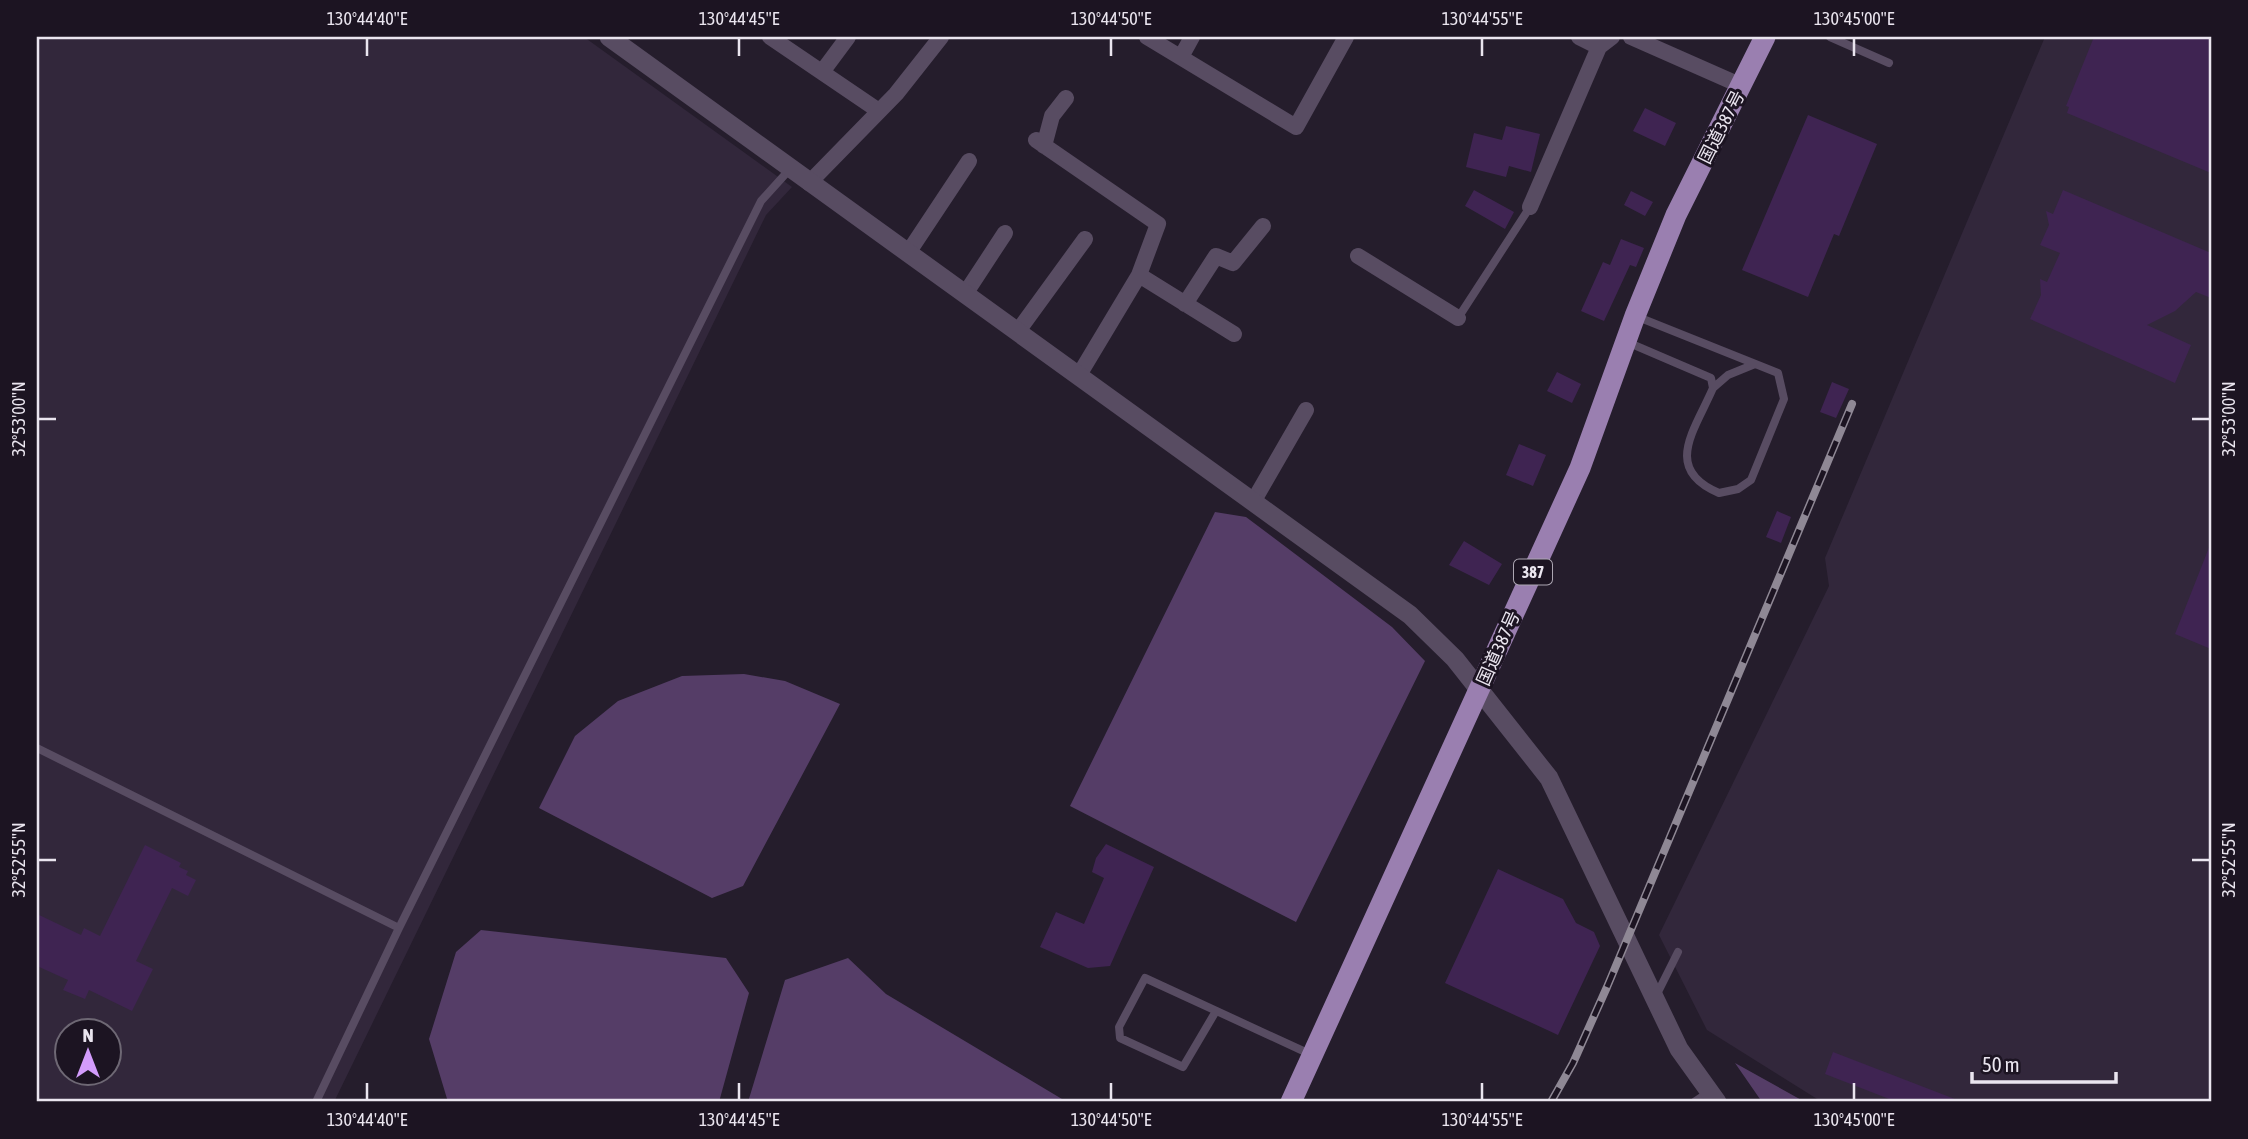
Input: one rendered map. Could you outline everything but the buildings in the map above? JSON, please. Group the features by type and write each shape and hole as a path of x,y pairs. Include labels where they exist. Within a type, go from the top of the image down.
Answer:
{"highway":[{"name":"国道387号","path":"1290,1102 1314,1056 1328,1019 1580,468 1635,316 1676,215 1765,37"}],"street":[{"path":"609,37 1410,615 1455,659 1549,778 1679,1049 1707,1099"},
{"path":"769,37 879,111"},
{"path":"822,72 848,37"},
{"path":"809,183 879,111 941,37"},
{"path":"1147,37 1296,127 1346,37"},
{"path":"1181,57 1192,37"},
{"path":"1530,207 1606,42 1579,37"},
{"path":"1631,37 1742,86"},
{"path":"1066,98 1052,116 1040,143 1158,224 1139,275 1079,375"},
{"path":"908,253 969,161"},
{"path":"1185,304 1216,256 1233,263 1263,226"},
{"path":"965,294 1005,233"},
{"path":"1018,331 1085,239"},
{"path":"1358,256 1458,318"},
{"path":"1139,275 1234,334"},
{"path":"1253,502 1306,410"}],"lane":[{"path":"1830,37 1889,63"},
{"path":"316,1102 399,928 761,201 790,169"},
{"path":"1458,318 1530,207"},
{"path":"1635,316 1778,373 1784,399 1751,480 1738,489 1719,493 1696,481 1687,470 1686,450 1713,388 1728,375 1755,364"},
{"path":"1626,341 1702,372 1710,378 1713,388"},
{"path":"37,748 399,928"},
{"path":"1655,998 1678,952"},
{"path":"1216,1011 1183,1067 1120,1038 1119,1027 1145,978 1314,1056"}],"shaded area":[{"path":"37,37 584,37 792,187 766,215 334,1102 37,1102"},
{"path":"2045,37 2211,37 2211,1102 1822,1102 1707,1030 1659,935 1829,586 1825,558"},
{"path":"1215,512 1246,517 1392,627 1425,661 1296,922 1070,806"},
{"path":"744,674 785,681 840,704 743,886 712,898 539,808 575,736 618,701 682,676"},
{"path":"481,930 726,958 749,993 719,1102 448,1102 429,1039 456,952"},
{"path":"848,958 886,994 1067,1102 748,1102 785,980"},
{"path":"1735,1063 1805,1102 1762,1102"}],"railway":[{"path":"1551,1102 1573,1063 1607,987 1852,404"}]}
